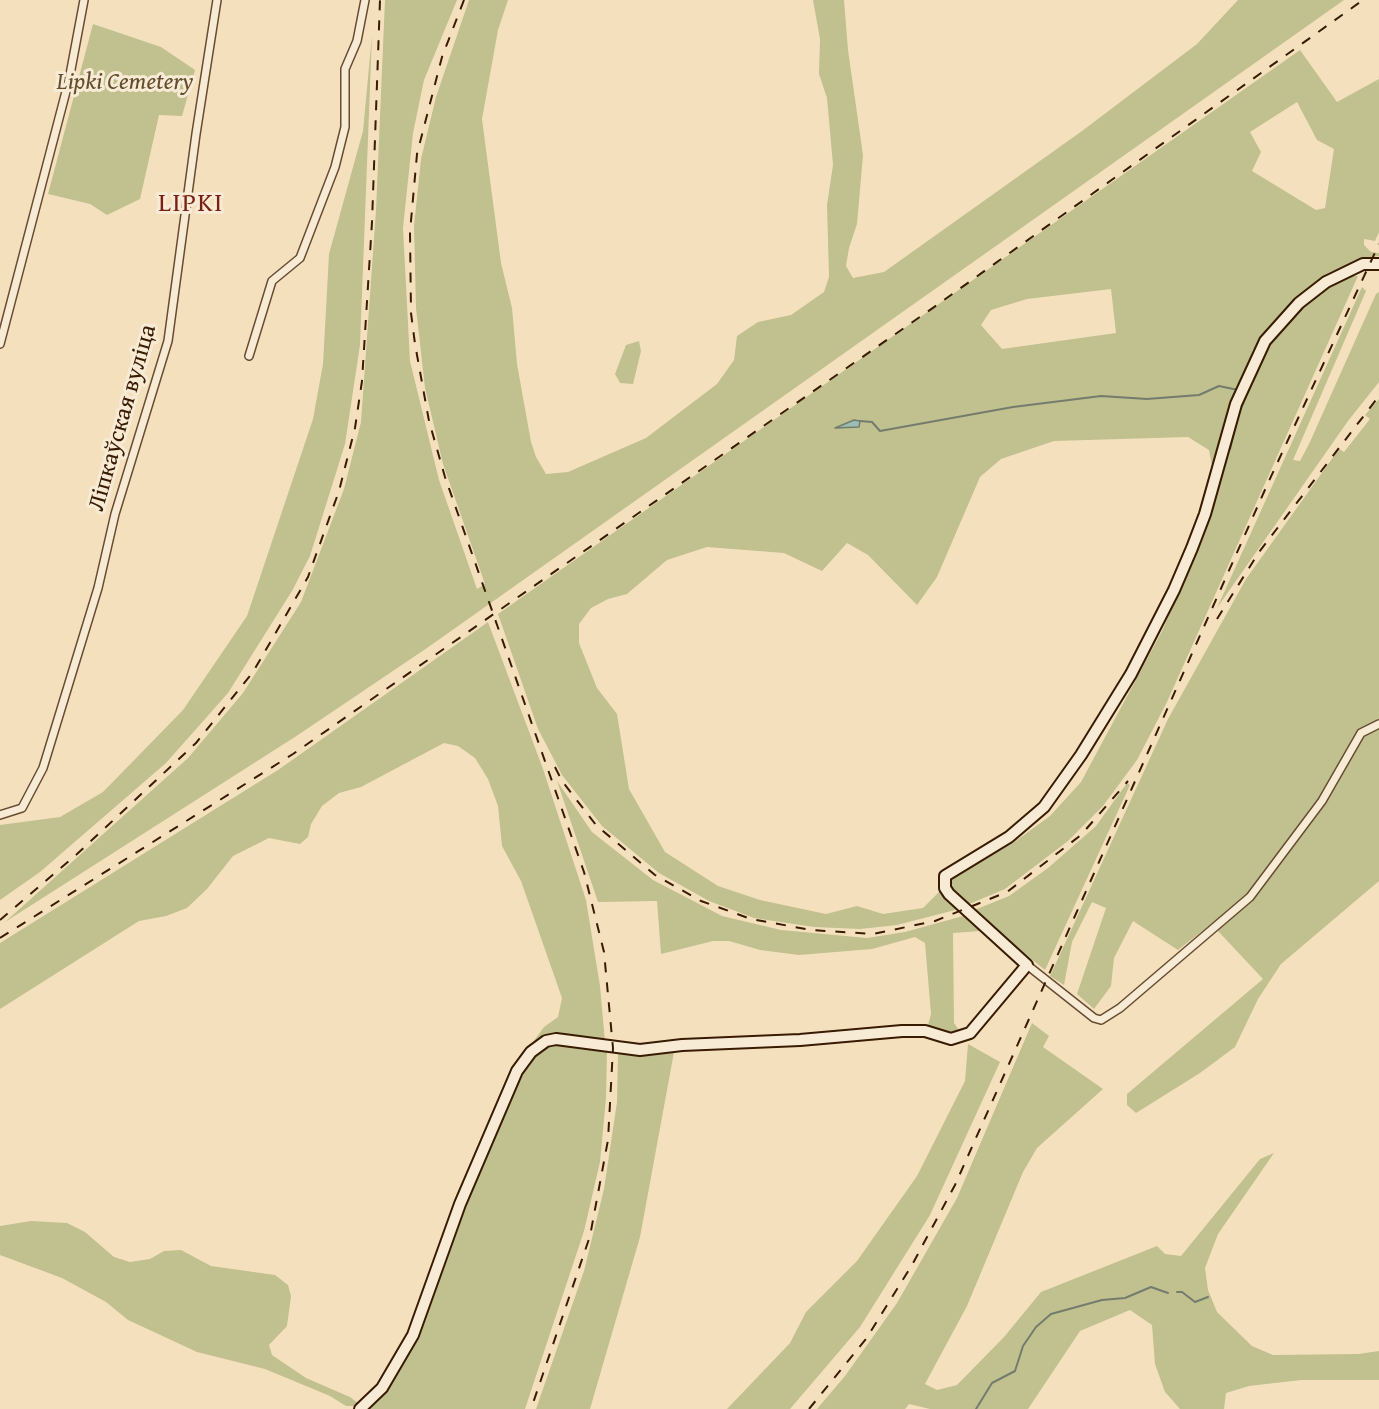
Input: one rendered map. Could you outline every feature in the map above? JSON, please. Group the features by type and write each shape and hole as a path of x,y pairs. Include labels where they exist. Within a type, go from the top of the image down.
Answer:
{"street":[{"path":"0,344 69,80 84,0"},
{"name":"Ліпкаўская вуліца","path":"0,815 5,816 22,808 43,768 98,588 115,514 168,341 217,0"},
{"path":"249,356 272,281 300,258 335,167 345,127 345,69 357,41 365,0"},
{"path":"1379,264 1363,264 1326,282 1299,303 1265,341 1236,404 1205,514 1192,548 1170,600 1131,674 1081,755 1044,807 1009,837 945,876 945,888 1027,965 1056,986 1086,1013 1101,1020 1146,988 1250,897 1322,801 1361,734 1379,724"},
{"path":"360,1409 382,1388 413,1335 460,1204 517,1071 531,1052 546,1041 556,1038 640,1050 682,1045 800,1041 902,1031 925,1031 959,1038 970,1033 1027,965"}],"green space":[{"path":"385,0 457,0 424,80 413,133 403,228 410,361 439,480 477,589 485,584 443,464 425,388 416,308 414,226 421,159 436,97 469,0 508,0 498,30 482,119 501,263 512,308 517,364 531,442 536,457 546,474 568,472 646,438 717,384 734,360 737,336 758,322 791,315 824,292 829,277 827,205 833,165 827,98 819,74 820,39 813,0 844,0 848,50 863,155 857,224 846,266 853,278 884,272 1082,131 1197,44 1238,0 1344,0 427,648 298,735 5,922 188,758 243,693 301,602 344,489 361,422 376,210"},
{"name":"Lipki Cemetery","path":"93,24 161,47 195,70 182,116 159,115 140,199 107,215 90,204 48,194"},
{"path":"372,35 360,345 345,444 310,556 292,591 228,693 166,763 40,872 0,900 0,825 60,817 103,792 183,710 247,616 313,419 323,364 329,254 363,131"},
{"path":"1300,50 1337,102 1379,79 1379,232 1375,241 1364,239 1364,245 1371,252 1379,253 1379,256 1364,258 1328,273 1279,316 1253,350 1231,404 1213,471 1209,450 1188,437 1054,441 1001,459 980,477 937,577 917,605 868,555 847,543 822,571 784,553 707,547 667,560 627,594 608,599 591,608 579,624 579,643 597,688 617,714 629,789 665,852 718,886 760,900 826,914 857,906 883,914 923,908 941,890 959,909 897,925 860,929 814,927 754,918 709,901 659,873 602,826 562,775 538,729 498,614","holes":["1297,102 1317,140 1334,149 1325,208 1316,210 1252,171 1261,152 1250,132","1111,289 1116,333 1002,349 981,325 991,310 1027,299"]},
{"path":"1348,276 1358,276 1167,702 1137,760 1103,806 1068,841 1005,889 967,905 954,895 948,881 1013,843 1050,816 1081,782 1162,631 1202,541 1238,416 1270,341 1323,289"},
{"path":"1362,287 1366,291 1293,460 1300,461 1309,444 1376,294 1379,292 1379,382 1348,421 1217,608"},
{"path":"639,341 641,351 633,384 620,383 615,374 626,345"},
{"path":"1379,399 1379,881 1281,964 1258,999 1235,1047 1200,1073 1136,1113 1127,1105 1127,1094 1263,979 1217,930 1230,919 1224,914 1178,950 1133,921 1114,958 1111,986 1094,1009 1077,994 1106,908 1092,902 1072,942 1064,985 1050,976 1168,719 1246,579 1339,449 1344,452 1370,419 1365,415"},
{"path":"488,622 543,769 586,900 600,986 605,1042 561,1034 528,1049 544,1027 558,1017 562,998 521,881 502,846 498,806 488,779 475,758 458,746 444,743 361,787 339,793 322,806 311,824 308,837 300,844 269,838 233,856 207,889 187,908 166,916 139,921 0,1009 0,943 278,770"},
{"path":"557,781 592,832 653,880 722,916 781,930 867,938 905,932 963,916 980,931 953,933 954,1023 961,1033 946,1035 927,1029 931,1014 925,943 915,937 872,949 799,955 760,950 729,941 713,941 661,954 657,901 598,902"},
{"path":"1127,783 1130,785 1045,970 972,911 1009,896 1048,868 1096,826"},
{"path":"1032,1023 1049,1036 1043,1047 1103,1089 1037,1148 1023,1172 967,1306 925,1384 937,1390 957,1385 1004,1337 1041,1292 1157,1246 1165,1254 1181,1256 1260,1159 1274,1153 1218,1234 1205,1268 1208,1290 1217,1312 1252,1346 1273,1355 1358,1354 1379,1351 1379,1380 1301,1380 1249,1386 1226,1393 1224,1409 1180,1409 1165,1392 1155,1364 1152,1325 1130,1310 1080,1331 1028,1409 930,1409 909,1404 905,1409 817,1409 845,1376 897,1303 957,1198"},
{"path":"554,1042 607,1050 606,1098 600,1162 584,1231 525,1409 366,1409 384,1391 525,1065"},
{"path":"968,1044 1000,1062 930,1215 860,1327 790,1409 727,1409 790,1343 806,1312 857,1261 917,1176 965,1081"},
{"path":"674,1052 640,1237 590,1409 536,1409 584,1271 604,1189 617,1102 618,1053"},
{"path":"31,1221 67,1223 85,1232 114,1257 130,1262 150,1259 164,1251 181,1250 211,1266 275,1275 288,1285 291,1296 287,1326 269,1345 272,1355 306,1378 350,1397 358,1403 357,1406 346,1406 330,1396 265,1369 197,1352 128,1320 106,1302 62,1278 0,1255 0,1226"}],"water":[{"path":"854,420 860,421 859,427 835,428"}],"waterway":[{"path":"1230,449 1238,416 1251,383"},
{"path":"860,421 872,422 880,431 1013,407 1101,396 1147,399 1199,395 1219,386 1238,390"},
{"path":"976,1409 992,1383 1015,1371 1023,1346 1036,1327 1051,1314 1102,1300 1125,1298 1151,1287 1168,1293"},
{"path":"1177,1292 1182,1292 1195,1302 1208,1297"}],"railway":[{"path":"0,920 77,854 196,743 253,672 308,577 339,491 355,428 362,381 372,222 380,0"},
{"path":"464,0 442,57 417,154 410,232 411,313 415,344 429,421 445,477 584,872 604,952 613,1048 608,1140 590,1236 531,1409"},
{"path":"0,938 293,754 937,305 1363,0"},
{"path":"809,1409 866,1339 912,1265 955,1185 1268,483 1379,244"},
{"path":"1217,619 1259,552 1379,396"},
{"path":"555,767 562,781 596,825 655,875 701,901 751,919 811,930 873,934 935,921 1007,892 1081,835 1128,781"}],"district":[{"name":"LIPKI","path":"191,204"}]}
